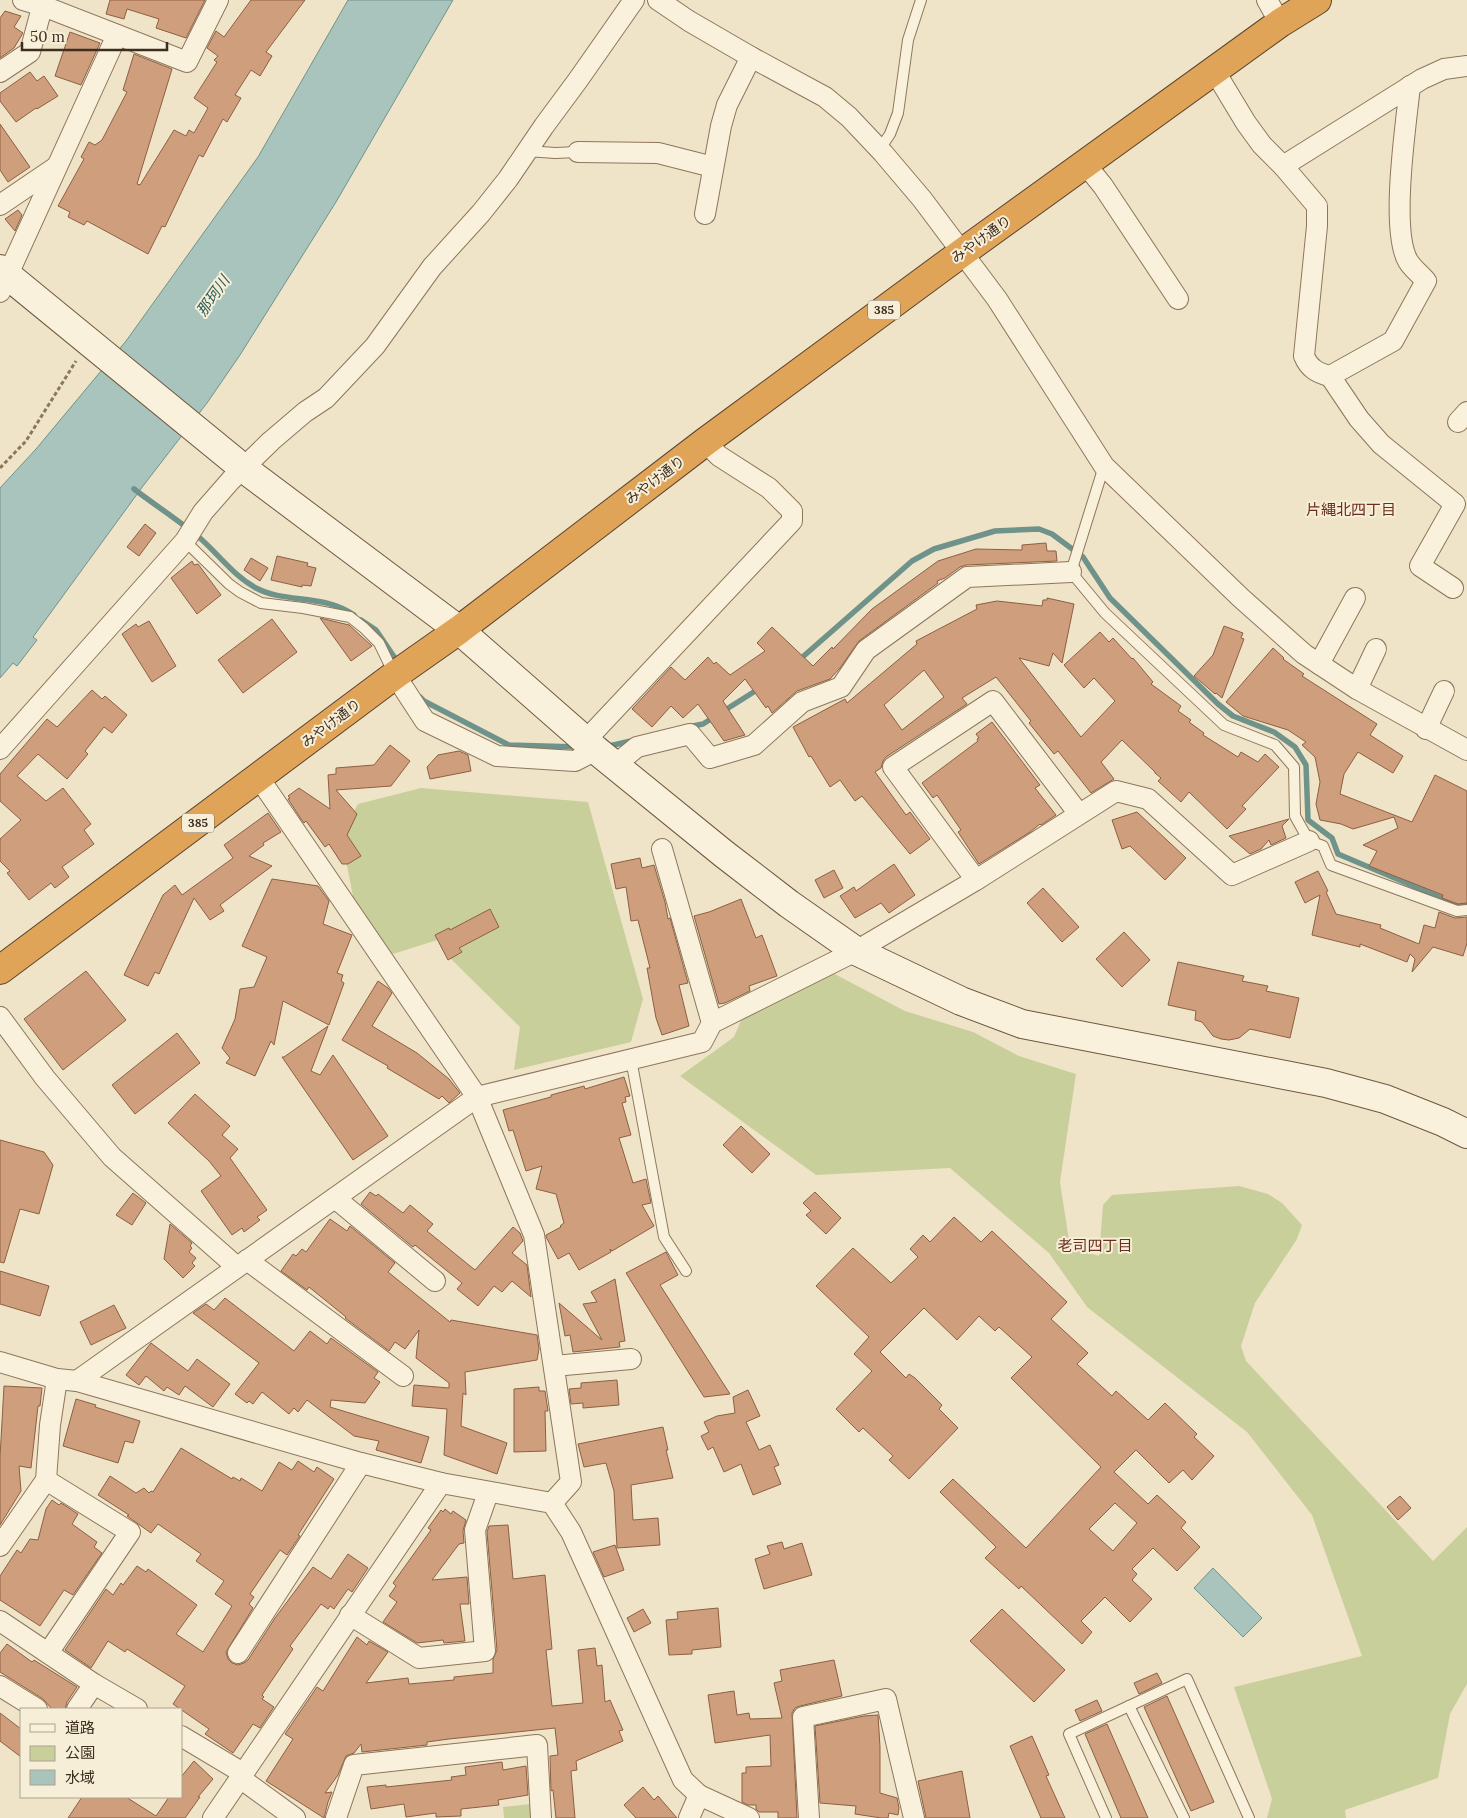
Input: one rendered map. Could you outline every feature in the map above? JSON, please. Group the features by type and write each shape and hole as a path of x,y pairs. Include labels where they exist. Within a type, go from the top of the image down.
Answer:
{"highway":[{"name":"みやけ通り","path":"0,970 395,675 459,630 705,442 962,252 1086,165 1214,70 1274,12 1318,0"}],"street":[{"path":"23,0 44,3 117,35 187,62 218,0"},
{"path":"0,749 185,541 199,518 239,465 305,412 326,398 369,353 394,322 432,267 492,200 634,0"},
{"path":"658,0 689,21 824,97 849,117 880,149 922,198 997,299 1104,466 1279,633 1319,664 1357,689 1467,750"},
{"path":"0,72 30,52 44,3"},
{"path":"117,35 3,278 92,344 239,465 459,630 598,752 745,871 856,951 960,1001 1022,1024 1326,1083 1385,1099 1444,1122 1467,1134"},
{"path":"705,214 721,126 727,106 751,57"},
{"path":"1283,166 1410,86 1444,69 1467,66"},
{"path":"1214,70 1246,123 1262,145 1283,166 1317,206 1317,226 1304,356 1308,366 1320,374 1330,376 1392,341 1426,280 1408,260 1402,240 1400,205 1410,86"},
{"path":"578,152 658,153 713,167"},
{"path":"1086,165 1103,186 1178,299"},
{"path":"0,205 57,166"},
{"path":"1330,376 1359,419 1381,444 1461,509 1420,566 1453,588"},
{"path":"598,752 792,521 792,511 769,488 727,462 705,442"},
{"path":"395,675 425,721 497,756 575,761 598,752 636,747 690,734 710,758 754,745 802,702 842,687 866,650 967,576 1072,572"},
{"path":"1319,664 1355,598"},
{"path":"1357,689 1376,649"},
{"path":"1426,728 1444,691"},
{"path":"976,880 893,767 993,701 1079,814"},
{"path":"259,778 477,1097 534,1235 571,1482 552,1504"},
{"path":"77,1381 477,1097 702,1042 712,1023 856,951 976,880 1116,791 1148,799 1232,876 1308,841"},
{"path":"662,849 712,1023"},
{"path":"0,1017 45,1078 112,1157 242,1264 403,1376"},
{"path":"335,1198 435,1281"},
{"path":"554,1366 631,1359"},
{"path":"0,1362 57,1379 77,1381 361,1463 440,1483 552,1504 571,1532 683,1780 699,1794 749,1818"},
{"path":"0,1546 46,1480 50,1425 57,1379"},
{"path":"238,1653 361,1463"},
{"path":"46,1480 130,1532 48,1653"},
{"path":"213,1818 440,1483"},
{"path":"350,1615 419,1658 485,1651 475,1530 488,1493"},
{"path":"0,1621 94,1684 135,1708"},
{"path":"78,1708 94,1684"},
{"path":"0,1686 35,1708"},
{"path":"810,1818 802,1716 886,1698 914,1818"},
{"path":"182,1737 242,1775 295,1818"},
{"path":"336,1818 354,1765 537,1745 540,1818"},
{"path":"689,1818 699,1794"}],"lane":[{"path":"880,149 890,134 898,113 908,40 921,0"},
{"path":"527,151 578,152"},
{"path":"1104,466 1072,572 1105,613 1224,725 1275,745 1294,767 1295,816 1308,841 1323,846 1331,865 1457,911 1467,910"},
{"path":"185,541 229,584 262,603 303,608 350,617 379,643 395,675"},
{"path":"631,1059 664,1237 686,1271"},
{"path":"1106,1818 1069,1734 1187,1679 1249,1818"},
{"path":"1129,1706 1184,1818"}],"path":[{"path":"0,468 26,441 92,344"}],"green space":[{"path":"421,788 588,802 643,999 631,1042 514,1070 520,1027 450,958 450,936 393,954 356,912 341,834 358,804"},
{"path":"829,971 905,1011 973,1032 1019,1056 1076,1074 1060,1182 1070,1247 1099,1256 1103,1205 1112,1195 1239,1186 1268,1194 1282,1203 1302,1225 1297,1239 1255,1303 1241,1346 1246,1361 1433,1561 1467,1527 1467,1684 1450,1714 1438,1778 1345,1810 1346,1818 1267,1818 1272,1799 1234,1687 1362,1656 1312,1515 1247,1432 1087,1307 1049,1253 950,1168 816,1175 680,1076 734,1037 742,1018"},
{"path":"540,1803 541,1818 504,1818 503,1807"}],"water":[{"name":"那珂川","path":"348,0 453,0 336,202 240,355 207,403 143,486 33,637 37,640 17,666 13,663 0,678 0,488 36,449 126,341 258,157"},
{"path":"1213,1568 1262,1618 1243,1637 1194,1588"}],"building":[{"path":"110,0 205,0 186,38 156,28 159,19 127,9 124,19 106,14"},
{"path":"251,0 305,0 266,52 272,56 260,76 251,70 235,95 241,98 227,122 223,119 203,157 199,155 165,227 162,226 148,254 87,221 84,225 68,217 70,212 58,206 84,159 81,157 89,142 95,145 102,140 127,92 123,90 134,54 172,69 137,184 140,185 174,130 186,136 189,130 194,133 208,108 194,98 217,62 214,60 218,56 207,48 216,31 224,37"},
{"path":"5,11 21,16 14,27 23,33 14,48 0,58 0,18"},
{"path":"70,32 100,43 81,85 55,76"},
{"path":"30,72 37,81 44,76 58,96 16,122 0,101 0,93"},
{"path":"0,124 30,167 8,182 0,170"},
{"path":"18,210 22,215 15,231 5,219"},
{"path":"145,524 156,533 139,556 127,547"},
{"path":"1046,543 1047,551 1056,551 1057,561 966,565 937,581 938,583 859,641 830,679 797,691 772,713 768,706 766,708 745,679 723,701 745,735 724,741 698,704 683,718 671,706 652,727 632,709 671,667 685,680 708,657 714,664 716,662 730,675 765,651 757,643 772,627 813,666 832,647 833,649 872,609 938,561 976,549 1022,550 1022,545"},
{"path":"277,556 308,563 307,566 316,568 311,586 302,585 302,587 271,580"},
{"path":"251,558 268,568 260,581 244,570"},
{"path":"192,561 194,565 198,564 221,595 197,614 171,578"},
{"path":"1047,598 1074,604 1062,663 1053,653 1049,666 1019,658 1081,737 1115,701 1094,678 1084,688 1064,665 1100,632 1109,642 1113,638 1153,682 1151,684 1181,706 1178,711 1191,720 1189,722 1204,733 1203,735 1238,757 1241,752 1258,762 1265,754 1279,767 1242,806 1246,809 1227,829 1189,792 1181,802 1158,781 1161,778 1122,740 1101,762 1114,779 1091,793 1058,751 1054,754 996,677 962,698 967,704 886,757 881,768 875,772 906,815 910,812 930,839 910,854 862,796 855,801 840,780 830,787 811,756 809,757 793,727 845,699 847,703 917,644 916,641 977,609 976,605 997,601 1042,606 1043,600 1047,600","holes":["924,670 944,697 902,730 884,705"]},
{"path":"320,618 349,625 372,646 351,661"},
{"path":"272,619 297,652 243,693 218,660"},
{"path":"149,621 176,666 152,682 122,634 136,624 138,627"},
{"path":"1224,626 1243,633 1241,638 1244,639 1222,698 1194,676 1213,655"},
{"path":"1273,648 1283,659 1304,674 1302,676 1377,724 1370,735 1403,756 1393,773 1358,752 1344,774 1340,794 1412,822 1435,775 1467,791 1467,903 1458,904 1442,898 1443,895 1369,866 1377,851 1363,845 1398,828 1394,817 1353,829 1341,824 1320,820 1316,804 1320,782 1315,757 1302,745 1306,742 1288,730 1243,716 1226,702"},
{"path":"92,690 102,699 105,696 127,715 112,733 104,727 85,751 88,754 67,779 38,754 17,776 46,801 63,788 91,824 84,830 94,844 62,867 69,877 55,888 51,883 29,900 7,873 10,871 0,861 0,839 21,820 0,801 0,774 47,719 57,727"},
{"path":"992,722 1040,785 1035,788 1056,815 979,864 958,832 961,830 937,795 933,798 922,783 978,741 977,739 979,738 976,734"},
{"path":"390,745 410,761 391,786 336,790 357,814 347,835 361,856 348,864 342,864 329,844 325,847 306,821 304,823 288,799 290,798 288,796 299,788 330,809 328,775 336,774 336,768 374,765"},
{"path":"459,751 468,755 471,771 430,779 427,767 438,755"},
{"path":"1137,812 1186,858 1165,880 1130,846 1122,849 1112,820"},
{"path":"268,813 281,832 263,843 264,845 249,856 272,866 220,905 224,911 210,920 194,898 159,974 155,972 148,986 124,975 163,895 175,885 182,895 233,858 224,845"},
{"path":"1289,819 1282,826 1286,838 1271,845 1269,840 1261,849 1250,854 1229,836"},
{"path":"640,858 642,868 654,865 688,983 679,985 689,1026 662,1035 656,1018 647,968 650,968 638,920 631,921 626,887 616,889 611,864"},
{"path":"894,864 915,895 889,913 881,903 855,918 840,896 854,887 856,891"},
{"path":"834,870 843,888 824,898 815,880"},
{"path":"1318,871 1328,891 1326,892 1336,914 1381,925 1380,928 1419,944 1424,925 1435,928 1439,912 1455,918 1467,917 1467,943 1463,956 1433,947 1412,972 1415,959 1410,954 1407,962 1360,944 1360,947 1312,935 1320,895 1305,903 1295,882"},
{"path":"272,879 318,886 329,901 323,924 352,935 337,973 343,975 341,981 344,983 329,1025 283,1001 274,1045 271,1041 255,1076 226,1063 230,1058 222,1048 235,1019 240,989 254,987 267,957 242,946"},
{"path":"1043,888 1079,927 1062,942 1027,903"},
{"path":"741,899 756,938 762,935 777,976 749,986 750,991 719,1004 694,916"},
{"path":"490,909 499,927 459,948 462,952 448,960 435,935 449,928 450,930"},
{"path":"1124,932 1150,960 1122,987 1096,959"},
{"path":"1178,962 1244,976 1242,981 1268,986 1266,991 1299,998 1290,1038 1250,1029 1239,1038 1229,1040 1213,1036 1202,1022 1195,1020 1196,1011 1168,1005"},
{"path":"86,971 126,1020 63,1070 24,1019"},
{"path":"378,981 392,993 372,1026 417,1053 449,1079 460,1093 449,1103 442,1096 439,1099 387,1068 388,1066 342,1040"},
{"path":"328,1026 311,1071 320,1075 333,1055 388,1136 353,1160 282,1057"},
{"path":"177,1033 200,1063 135,1114 112,1085"},
{"path":"624,1077 630,1096 625,1097 626,1102 622,1103 631,1135 619,1138 633,1183 646,1179 651,1203 642,1205 654,1226 612,1251 610,1249 611,1252 579,1270 569,1253 558,1259 546,1237 546,1235 561,1227 564,1223 556,1194 536,1189 542,1166 526,1171 513,1130 509,1131 503,1110 584,1086 585,1089"},
{"path":"195,1094 230,1126 222,1135 238,1149 230,1158 267,1210 257,1217 260,1220 244,1232 242,1228 232,1235 201,1191 221,1176 209,1161 168,1123"},
{"path":"741,1126 770,1154 752,1173 723,1145"},
{"path":"0,1140 44,1152 53,1165 39,1214 20,1209 4,1263 0,1262"},
{"path":"370,1192 376,1196 378,1194 403,1213 410,1205 433,1224 427,1231 475,1270 513,1227 520,1233 523,1241 512,1253 527,1265 531,1297 512,1281 502,1292 494,1286 478,1306 457,1289 462,1283 415,1245 413,1247 361,1204"},
{"path":"815,1192 841,1218 826,1234 806,1215 811,1211 803,1203"},
{"path":"133,1193 146,1203 132,1225 116,1215"},
{"path":"954,1217 981,1242 992,1231 1067,1302 1051,1319 1088,1353 1077,1364 1112,1396 1116,1391 1148,1420 1165,1403 1197,1434 1194,1437 1214,1456 1192,1480 1183,1470 1169,1483 1136,1450 1114,1472 1148,1504 1157,1495 1186,1522 1181,1528 1200,1547 1177,1571 1153,1548 1132,1569 1137,1574 1132,1580 1152,1599 1130,1622 1105,1597 1081,1621 1092,1632 1082,1644 1021,1586 1019,1589 985,1558 996,1547 940,1492 953,1479 1026,1548 1101,1467 1011,1378 1032,1357 999,1327 995,1331 979,1316 957,1340 924,1308 880,1352 906,1378 909,1374 915,1378 942,1405 939,1409 958,1428 909,1479 889,1460 893,1456 863,1428 859,1432 836,1409 872,1371 854,1354 869,1337 816,1286 853,1248 891,1283 918,1257 910,1249 923,1235 930,1242","holes":["1115,1503 1137,1523 1113,1551 1089,1529"]},
{"path":"330,1219 347,1231 350,1226 395,1263 388,1272 450,1322 451,1320 537,1335 539,1349 537,1360 465,1372 466,1395 463,1393 461,1426 507,1443 497,1474 444,1455 447,1409 412,1406 414,1385 449,1388 449,1383 416,1358 419,1330 405,1349 395,1342 389,1351 345,1318 309,1287 307,1290 281,1271 293,1254 296,1256 302,1249 306,1252"},
{"path":"170,1224 192,1243 190,1246 192,1248 189,1252 196,1258 192,1263 195,1266 183,1278 164,1259"},
{"path":"666,1252 678,1275 660,1285 730,1394 704,1397 626,1273"},
{"path":"0,1271 49,1286 40,1316 0,1304"},
{"path":"615,1279 625,1341 619,1342 620,1347 573,1352 570,1335 565,1336 559,1303 602,1340 583,1304 597,1302 591,1292"},
{"path":"225,1298 294,1351 310,1331 327,1344 331,1338 378,1372 374,1378 380,1382 365,1403 331,1400 330,1407 429,1437 421,1463 376,1450 379,1441 354,1436 307,1400 298,1412 294,1408 289,1414 262,1392 253,1404 249,1401 247,1403 235,1394 259,1363 193,1313 206,1304 214,1310"},
{"path":"114,1305 126,1328 91,1345 80,1322"},
{"path":"151,1343 188,1371 197,1359 230,1384 213,1407 185,1386 179,1395 167,1387 164,1391 146,1376 139,1385 126,1375"},
{"path":"617,1380 619,1405 583,1408 583,1403 571,1404 569,1389 581,1388 581,1383"},
{"path":"4,1386 42,1388 40,1406 38,1406 31,1468 19,1466 21,1491 0,1525 0,1457"},
{"path":"539,1387 539,1391 545,1391 548,1411 545,1411 546,1451 514,1452 514,1389"},
{"path":"748,1390 760,1416 746,1422 759,1450 770,1445 779,1465 774,1467 781,1484 753,1495 741,1464 724,1472 713,1447 708,1450 701,1436 709,1432 704,1422 717,1416 735,1413 733,1397"},
{"path":"76,1399 140,1421 133,1443 125,1441 118,1463 63,1446"},
{"path":"663,1427 673,1478 631,1485 633,1520 658,1518 660,1545 617,1548 614,1491 606,1463 584,1467 578,1444"},
{"path":"181,1448 232,1479 233,1477 240,1481 241,1478 262,1491 279,1462 292,1470 298,1461 314,1472 317,1467 334,1479 287,1555 280,1550 250,1594 254,1597 249,1604 253,1608 226,1652 228,1659 232,1663 238,1665 248,1660 275,1618 313,1567 331,1579 348,1554 368,1568 352,1592 348,1589 334,1609 330,1606 328,1609 321,1604 290,1646 293,1649 262,1695 264,1697 262,1699 274,1707 260,1728 253,1724 233,1753 205,1734 209,1729 182,1710 182,1708 173,1704 185,1686 127,1649 125,1652 108,1641 91,1668 65,1650 106,1589 113,1595 137,1566 146,1572 148,1569 197,1605 176,1634 203,1652 232,1606 215,1594 224,1581 196,1561 201,1554 158,1524 151,1533 127,1516 129,1515 98,1495 110,1476 136,1493 144,1488 149,1493 153,1492"},
{"path":"1400,1496 1411,1508 1398,1520 1387,1507"},
{"path":"52,1500 59,1505 61,1503 78,1514 72,1524 97,1542 94,1547 102,1553 73,1595 64,1590 40,1626 0,1600 0,1576 17,1550 21,1553 30,1539 38,1540 46,1509"},
{"path":"445,1509 451,1514 453,1511 466,1520 463,1531 464,1543 459,1544 432,1580 467,1577 469,1604 460,1604 465,1641 444,1643 443,1640 417,1643 383,1622 397,1602 389,1596 396,1586 393,1583 431,1530 428,1528 441,1510 443,1512"},
{"path":"508,1525 513,1579 545,1575 552,1649 546,1650 552,1706 583,1703 578,1650 595,1648 597,1666 602,1665 605,1702 610,1700 623,1730 619,1731 623,1741 576,1761 577,1770 571,1771 575,1818 556,1818 553,1790 551,1791 550,1756 558,1755 555,1728 449,1739 427,1742 427,1745 362,1752 361,1744 354,1753 346,1756 338,1775 325,1793 332,1792 324,1818 266,1781 293,1739 285,1734 317,1687 323,1691 357,1637 367,1645 369,1641 388,1652 366,1683 408,1678 409,1684 454,1680 454,1677 493,1673 493,1659 497,1650 487,1532 489,1526"},
{"path":"782,1542 784,1549 802,1543 812,1575 764,1589 755,1559 770,1554 767,1546"},
{"path":"615,1545 624,1570 604,1577 593,1552"},
{"path":"718,1608 721,1647 692,1650 692,1654 669,1655 666,1620 678,1619 677,1612"},
{"path":"643,1609 651,1623 634,1632 627,1618"},
{"path":"1002,1609 1065,1670 1034,1702 970,1641"},
{"path":"7,1644 32,1662 34,1660 77,1687 65,1708 51,1708 43,1699 0,1672 0,1653"},
{"path":"834,1660 842,1696 800,1706 795,1708 792,1713 797,1818 778,1818 778,1812 759,1812 756,1809 756,1805 748,1805 742,1802 742,1773 746,1773 746,1767 771,1766 770,1735 715,1743 708,1695 734,1691 737,1715 749,1713 750,1719 782,1718 774,1683 782,1681 780,1670"},
{"path":"1157,1673 1162,1683 1139,1694 1134,1683"},
{"path":"1167,1696 1214,1802 1191,1811 1144,1707"},
{"path":"1097,1700 1102,1711 1080,1721 1075,1710"},
{"path":"0,1713 20,1728 20,1756 0,1741"},
{"path":"878,1715 880,1793 897,1798 898,1815 889,1813 888,1818 881,1818 855,1814 856,1806 820,1803 815,1726"},
{"path":"1107,1724 1148,1818 1121,1818 1085,1734"},
{"path":"1032,1736 1049,1775 1046,1776 1065,1818 1041,1818 1010,1746"},
{"path":"194,1761 213,1779 198,1797 200,1797 185,1818 68,1818 81,1798 128,1798 156,1816 168,1798 182,1798 182,1776"},
{"path":"502,1762 503,1770 526,1766 528,1795 498,1800 499,1805 461,1809 461,1816 436,1817 436,1813 406,1817 404,1804 371,1809 367,1787 386,1785 386,1787 452,1780 451,1777 466,1775 465,1767"},
{"path":"962,1771 970,1818 926,1818 918,1781"},
{"path":"643,1787 654,1800 658,1796 677,1818 636,1818 624,1805"}],"waterway":[{"path":"134,489 193,532 234,571 256,588 279,596 329,604 342,608 354,615"},
{"path":"798,661 912,561 934,549 995,531 1039,529 1052,534 1083,557 1110,598 1218,704 1233,716 1274,732 1295,747 1306,765 1308,820 1332,838 1338,854 1456,904 1467,902"},
{"path":"361,620 376,630 399,664"},
{"path":"688,727 703,724 760,688"},
{"path":"420,697 424,701 509,745 578,747"},
{"path":"605,747 635,740"}],"district":[{"name":"片縄北四丁目","path":"1351,510"},
{"name":"老司四丁目","path":"1095,1246"}]}
